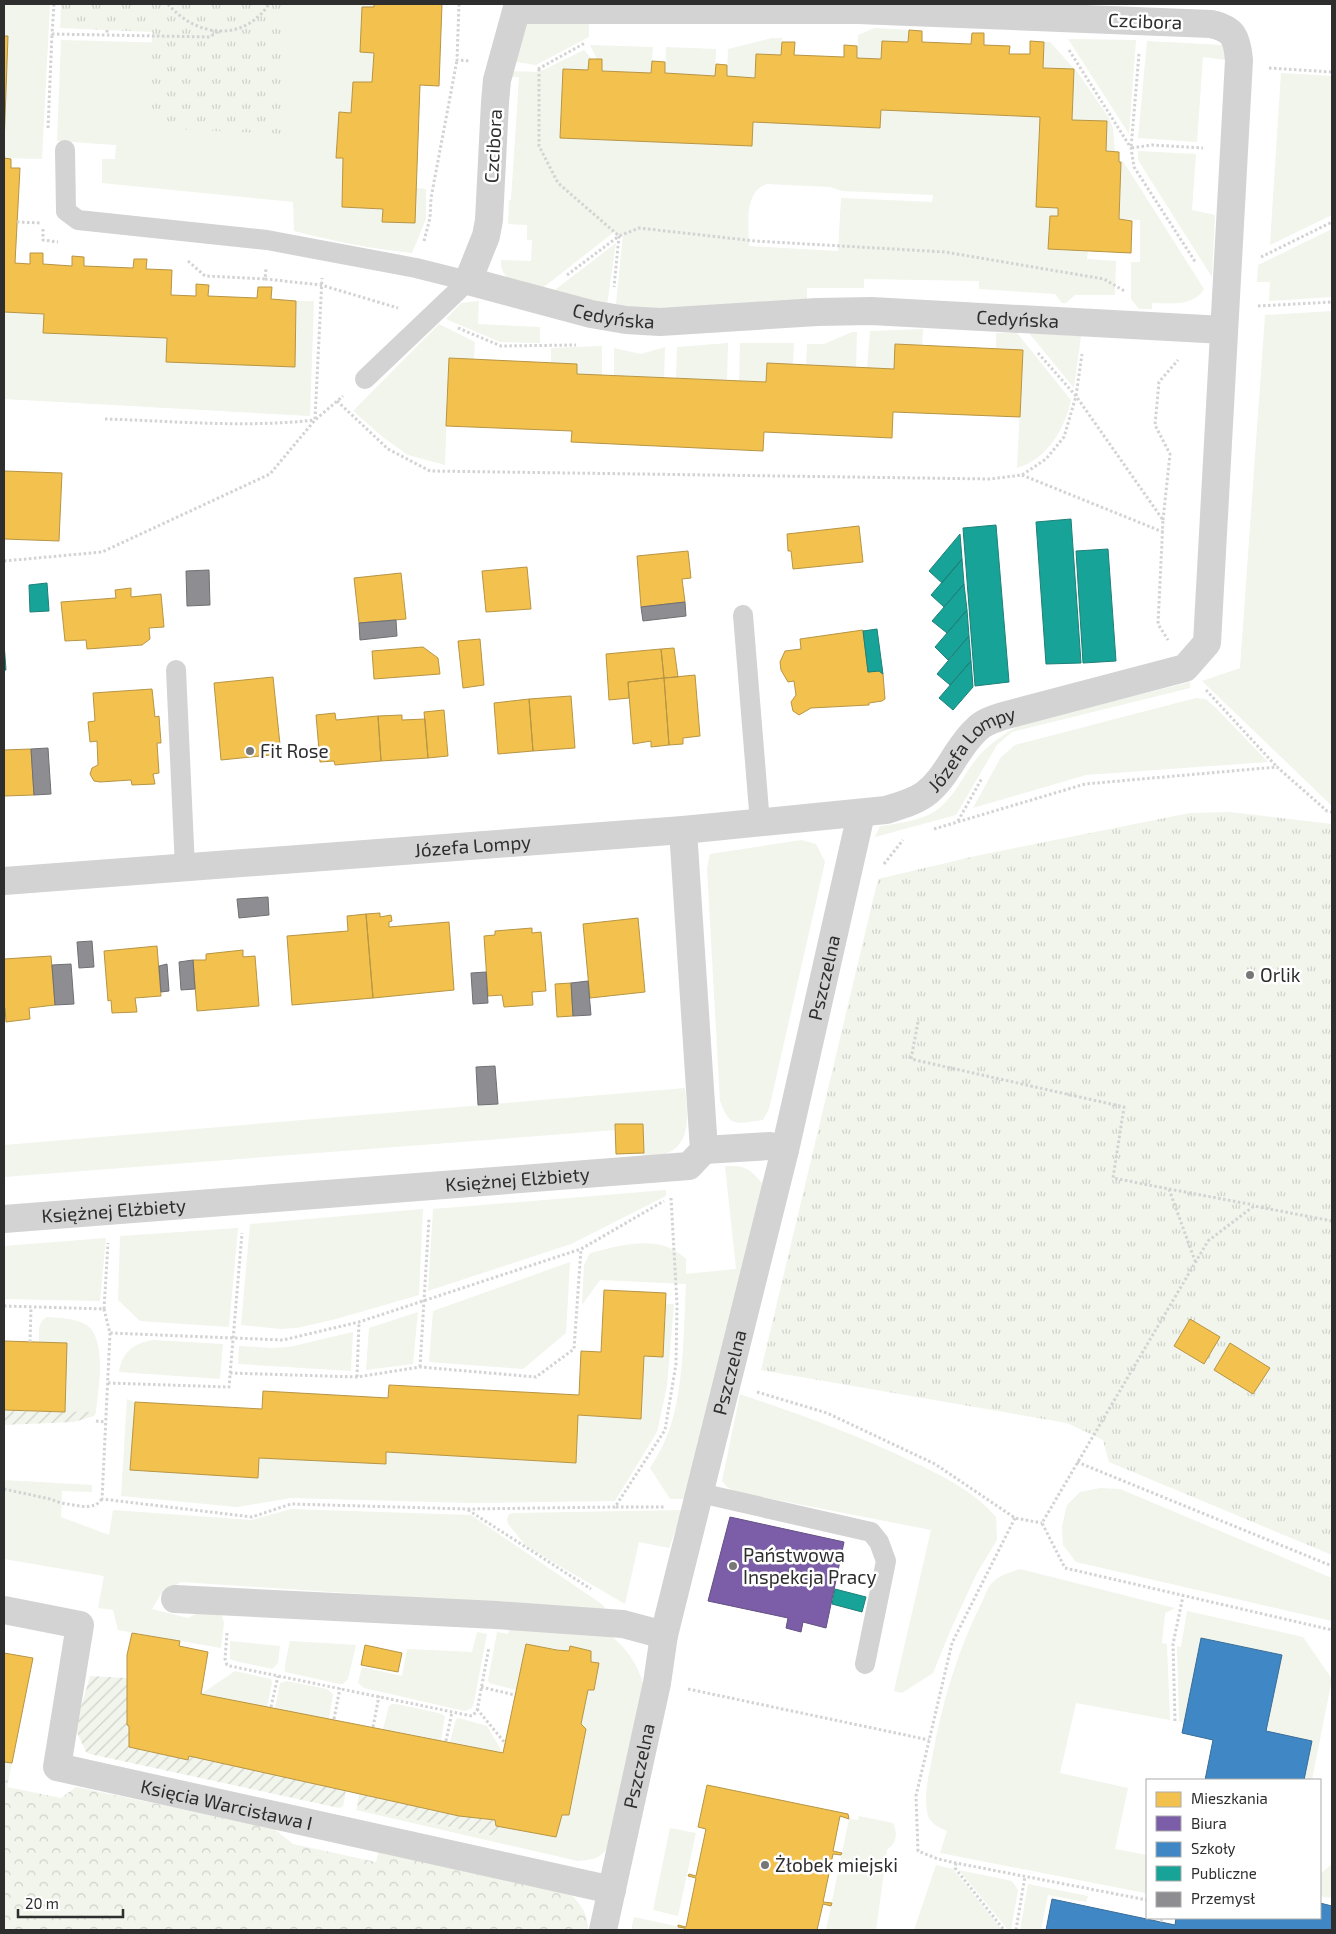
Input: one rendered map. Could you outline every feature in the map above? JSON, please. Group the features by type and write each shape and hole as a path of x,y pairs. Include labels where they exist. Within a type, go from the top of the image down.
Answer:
{"street":[{"name":"Czcibora","path":"468,281 486,236 489,220 496,88 501,62 518,7 858,10 1211,24 1225,27 1235,37 1239,66 1228,273 1219,322"},
{"name":"Cedyńska","path":"468,281 611,318 660,322 817,312 871,311 1086,323 1219,322"},
{"path":"1185,668 1207,643 1219,322"},
{"name":"Józefa Lompy","path":"4,881 683,830 861,814 886,810 909,803 926,793 976,729 986,722 1185,668"},
{"name":"Pszczelna","path":"603,1930 657,1683 664,1635 785,1150 861,814"},
{"path":"683,830 704,1150 770,1146 785,1150"},
{"name":"Księżnej Elżbiety","path":"4,1219 689,1166 704,1150"},
{"path":"175,1598 496,1615 623,1624 664,1635"},
{"name":"Księcia Warcisława I","path":"4,1610 80,1625 57,1767 612,1890"}],"lane":[{"path":"65,150 66,211 78,220 267,240 416,268 468,281"},
{"path":"365,379 468,281"},
{"path":"743,615 760,823"},
{"path":"176,670 185,868"},
{"path":"699,1500 871,1532 879,1542 886,1561 865,1664"}],"path":[{"path":"54,4 52,34 210,37 218,31"},
{"path":"168,4 185,20 208,31 238,28 254,20 268,4"},
{"path":"107,30 107,36"},
{"path":"1139,46 1131,148 1134,168 1208,282 1332,222"},
{"path":"1069,49 1131,148"},
{"path":"416,268 430,218 431,198 457,60"},
{"path":"1239,66 1332,72"},
{"path":"539,69 539,146 558,183 619,236"},
{"path":"1131,148 1152,145 1188,147"},
{"path":"17,222 43,223"},
{"path":"534,299 619,236 639,228 755,241 945,252 1104,279 1128,292"},
{"path":"611,318 619,236"},
{"path":"315,420 324,251"},
{"path":"1332,302 1219,322 1159,382 1155,425 1170,454 1163,520 1158,624 1185,668 1277,766 1327,812 1332,812"},
{"path":"1008,319 1076,396 1163,520"},
{"path":"337,401 388,450 430,471 990,479 1022,475 1046,459 1064,437 1076,396 1086,323"},
{"path":"4,561 102,552 270,474 315,420 365,379"},
{"path":"105,418 245,423 315,420"},
{"path":"1022,475 1163,532"},
{"path":"932,829 1085,784 1277,766"},
{"path":"854,848 905,837"},
{"path":"918,1022 911,1059 1124,1107 1113,1178 1332,1220"},
{"path":"615,1507 666,1430 676,1364 677,1304 671,1197 672,1167"},
{"path":"420,1367 432,1185"},
{"path":"1169,1189 1196,1261"},
{"path":"110,1334 283,1340 359,1322 581,1249 671,1197"},
{"path":"108,1382 229,1387 245,1200"},
{"path":"1042,1523 1208,1241 1254,1206"},
{"path":"102,1499 110,1334 104,1309 111,1210"},
{"path":"230,1373 357,1377 420,1367 536,1377 574,1349 581,1249"},
{"path":"4,1306 104,1309"},
{"path":"30,1342 31,1307"},
{"path":"357,1377 359,1322"},
{"path":"728,1384 827,1413 934,1464 1015,1518 1042,1523"},
{"path":"96,1421 106,1422"},
{"path":"1077,1462 1332,1566"},
{"path":"4,1489 86,1508 102,1499 252,1517 291,1504 467,1509 615,1507 699,1500"},
{"path":"467,1509 624,1610 623,1624"},
{"path":"1015,1518 952,1643 916,1796 918,1851 938,1859 956,1863 1146,1900"},
{"path":"1042,1523 1064,1568 1332,1630"},
{"path":"1175,1721 1173,1644 1183,1596"},
{"path":"229,1602 225,1659 227,1664 472,1716 476,1714 496,1615"},
{"path":"271,1707 278,1676"},
{"path":"657,1683 929,1740"},
{"path":"481,1687 515,1695"},
{"path":"334,1719 340,1688"},
{"path":"373,1727 379,1696"},
{"path":"477,1709 505,1743"},
{"path":"446,1741 452,1712"},
{"path":"956,1863 955,1868 1004,1930"},
{"path":"1016,1930 1026,1876"}],"green space":[{"path":"4,4 50,4 42,159 4,158 8,36 4,36"},
{"path":"61,4 286,4 283,134 150,128 152,32 60,28"},
{"path":"277,4 374,4 374,7 362,7 360,52 374,53 372,82 353,82 351,113 339,112 336,158 343,158 342,207 383,209 383,222 416,188 426,189 426,219 412,253 353,244 294,231 293,202 102,183 102,159 115,159 116,145 57,141 61,40 212,44"},
{"path":"524,19 589,19 589,37 536,65 510,61"},
{"path":"875,28 909,30 908,42 882,41 881,59 857,58 858,35"},
{"path":"772,38 782,38 781,55 756,54 755,78 727,76 728,49"},
{"path":"1068,39 1136,40 1129,134"},
{"path":"1147,41 1223,45 1226,60 1203,57 1197,142 1138,138"},
{"path":"1044,42 1050,42 1078,73 1109,118 1113,128 1115,151 1106,151 1107,121 1072,120 1074,69 1043,68"},
{"path":"590,45 653,47 651,73 602,71 602,60 597,59"},
{"path":"666,47 716,49 715,76 665,73"},
{"path":"584,50 592,59 589,59 588,70 563,69 560,138 751,146 753,122 880,128 881,110 1040,117 1036,206 1058,208 1058,216 1050,216 1049,249 1088,251 1087,259 1116,261 1115,295 1075,295 1066,303 1062,303 1055,294 979,289 979,281 864,279 864,288 807,288 807,302 615,313 623,235 619,236 614,232 535,294 517,285 507,277 501,267 501,260 531,261 532,240 527,240 527,225 508,224 519,77 507,77 508,71 539,72","holes":["767,184 830,187 842,191 933,195 932,202 841,198 838,251 749,246 749,211 754,194 759,188"]},
{"path":"1281,73 1332,76 1332,215 1270,245"},
{"path":"1138,151 1196,154 1192,210 1215,215 1212,277 1138,160"},
{"path":"1123,161 1204,289 1194,299 1181,303 1152,303 1152,309 1139,309 1131,299 1131,262 1140,262 1140,220 1119,219 1121,162"},
{"path":"1332,229 1332,297 1269,301 1270,282 1257,282 1258,265"},
{"path":"616,243 606,312 547,296"},
{"path":"296,301 314,301 310,416 4,399 4,312 44,314 44,333 167,338 167,362 294,367"},
{"path":"479,301 478,324 540,327 540,343 500,342 446,319 461,303"},
{"path":"1332,311 1332,806 1202,681 1240,668 1265,315"},
{"path":"439,324 475,342 474,360 449,359 445,465 408,455 384,438 353,411"},
{"path":"923,329 922,345 896,344 894,369 867,368 870,331"},
{"path":"852,332 857,332 856,367 806,365 807,344 824,344"},
{"path":"996,333 1017,333 1071,400 1064,422 1053,442 1037,458 1017,468 1023,350 996,348"},
{"path":"1029,333 1081,336 1074,388"},
{"path":"728,343 727,381 676,378 677,347"},
{"path":"740,343 794,343 793,364 766,382 739,381"},
{"path":"602,346 602,375 577,374 551,363 551,348"},
{"path":"665,347 664,378 614,376 614,348 641,354"},
{"path":"1190,682 1190,688 1012,732 997,745 956,815 875,837 880,826 903,823 920,818 942,806 984,751 1002,736 1021,724"},
{"path":"1196,698 1206,699 1268,762 1086,775 973,808 1001,757 1015,745"},
{"path":"1230,812 1332,824 1332,1555 1109,1462 1103,1440 1067,1423 761,1370 878,879 980,855 1190,813"},
{"path":"801,840 816,844 825,862 769,1109 763,1120 736,1122 727,1116 720,1101 707,868 710,854"},
{"path":"685,1088 687,1115 685,1134 675,1148 665,1154 656,1156 643,1157 643,1124 616,1124 616,1130 4,1177 4,1145"},
{"path":"725,1166 744,1168 764,1185 685,1499 670,1499 650,1468 663,1445 675,1408 682,1366 686,1284 600,1280 582,1305 584,1265 590,1253 640,1243 665,1246 676,1251 686,1259 686,1274 736,1269"},
{"path":"666,1190 666,1196 571,1244 428,1291 433,1209"},
{"path":"423,1209 419,1295 297,1328 281,1329 241,1325 250,1224"},
{"path":"238,1228 229,1327 140,1321 118,1300 120,1236"},
{"path":"106,1238 100,1301 4,1299 4,1246"},
{"path":"570,1262 566,1333 523,1369 429,1362 433,1311"},
{"path":"666,1304 674,1304 667,1386 657,1432 615,1501 469,1503 291,1498 237,1507 121,1496 127,1399 135,1402 130,1469 259,1458 386,1464 386,1452 575,1463 578,1415 641,1419 644,1356 663,1357"},
{"path":"418,1312 413,1364 366,1370 369,1328"},
{"path":"47,1317 85,1324 97,1340 100,1365 96,1412 65,1412 67,1343 39,1342 40,1324"},
{"path":"353,1332 351,1371 238,1364 239,1346 289,1347"},
{"path":"153,1340 223,1344 220,1379 119,1372 123,1359 130,1350 140,1343"},
{"path":"740,1394 848,1433 922,1466 978,1499 996,1517 997,1540 977,1573 933,1673 902,1693 894,1691 931,1530 736,1492 727,1487 722,1481"},
{"path":"4,1411 96,1412 94,1416 74,1422 4,1425"},
{"path":"4,1480 92,1485 92,1492 62,1491 61,1517 109,1535 113,1510 251,1520 291,1509 471,1515 605,1608 603,1610 181,1582 161,1594 152,1609 188,1618 205,1612 214,1612 222,1616 224,1623 221,1648 118,1630 113,1610 98,1608 104,1576 4,1559"},
{"path":"1100,1488 1120,1489 1332,1578 1332,1621 1076,1562 1063,1545 1062,1526 1067,1505 1080,1492"},
{"path":"683,1510 669,1548 639,1542 625,1604 527,1547 508,1524 507,1519 509,1514 515,1513"},
{"path":"1020,1569 1175,1608 1165,1613 1162,1643 1167,1644 1170,1720 1076,1703 1060,1773 1128,1788 1115,1849 1146,1855 1146,1893 940,1853 947,1831 934,1824 929,1818 926,1797 936,1738 946,1698 965,1639 991,1584 1006,1574"},
{"path":"1187,1611 1303,1637 1332,1679 1312,1779 1304,1779 1312,1741 1266,1731 1282,1655 1202,1638 1184,1722 1179,1722 1177,1646 1181,1647"},
{"path":"509,1628 611,1636 627,1651 641,1676 643,1683 608,1847 595,1858 578,1861 356,1810 357,1808 498,1837 501,1826 556,1837 562,1815 569,1815 586,1729 581,1724 588,1690 594,1690 599,1663 591,1662 570,1647 569,1651 526,1644 516,1690 489,1683 497,1632 508,1634"},
{"path":"477,1632 487,1634 474,1702 472,1708 465,1711 364,1688 358,1683 362,1667 402,1676 407,1649 472,1652"},
{"path":"230,1641 280,1646 278,1663 272,1669 230,1659"},
{"path":"290,1641 356,1645 348,1679 343,1684 340,1684 285,1672"},
{"path":"235,1671 271,1679 272,1683 267,1707 201,1694"},
{"path":"90,1676 127,1678 127,1724 129,1726 130,1747 188,1760 189,1756 346,1791 343,1806 339,1808 86,1752 75,1728"},
{"path":"287,1681 327,1689 333,1694 329,1719 275,1708 280,1683"},
{"path":"392,1704 439,1713 445,1716 441,1740 383,1729 389,1706"},
{"path":"459,1718 487,1726 503,1753 450,1742 456,1719"},
{"path":"4,1762 12,1763 7,1787 61,1798 76,1787 273,1828 293,1844 376,1862 379,1850 568,1892 582,1909 587,1919 588,1930 4,1930"},
{"path":"359,1794 459,1816 495,1820 501,1826 499,1837 357,1808"},
{"path":"859,1816 893,1823 896,1831 895,1841 887,1850 876,1930 826,1930 849,1819 858,1820"},
{"path":"670,1828 696,1833 678,1916 653,1910"},
{"path":"1332,1864 1332,1898 1321,1896 1321,1873"},
{"path":"936,1865 953,1869 1002,1930 914,1930"},
{"path":"959,1870 1012,1881 1018,1890 1011,1930 1008,1930"},
{"path":"1028,1884 1088,1896 1086,1902 1048,1895 1041,1930 1020,1930"},
{"path":"634,1917 685,1928 684,1930 631,1930"}],"building: Mieszkania":[{"path":"374,4 442,4 439,86 420,85 415,223 382,222 383,209 342,207 343,158 336,158 339,112 351,113 353,82 372,82 374,53 360,52 362,7 374,7"},
{"path":"909,30 922,31 922,42 971,44 972,33 984,33 984,45 1010,46 1009,54 1030,54 1030,41 1044,42 1043,68 1074,69 1072,120 1107,121 1106,151 1119,152 1119,162 1121,162 1119,219 1132,221 1131,253 1048,249 1050,216 1058,216 1058,208 1036,207 1040,117 881,110 880,128 753,122 752,146 560,138 563,69 588,70 589,59 602,59 602,71 651,73 652,61 665,62 665,73 715,76 716,64 727,65 727,76 755,78 756,54 781,55 782,42 795,42 794,55 844,57 844,45 857,46 857,58 881,59 882,41 908,42"},
{"path":"4,36 8,36 4,145"},
{"path":"4,158 11,159 11,168 20,168 15,263 30,264 30,253 43,253 43,264 72,266 72,256 84,257 84,266 133,268 134,259 147,259 146,269 172,270 171,295 196,296 196,284 209,285 208,296 257,298 258,287 272,287 271,299 296,301 295,367 166,362 167,338 43,333 44,314 4,312"},
{"path":"895,344 1023,350 1020,417 893,412 892,438 764,432 763,451 571,442 572,431 446,426 449,358 577,364 577,374 766,382 767,363 894,369"},
{"path":"4,471 62,473 59,541 4,539"},
{"path":"859,526 863,562 793,569 791,551 788,551 787,534"},
{"path":"688,551 691,578 682,579 685,602 641,607 637,556"},
{"path":"527,567 531,609 486,612 482,571"},
{"path":"401,573 406,619 359,623 354,578"},
{"path":"131,588 131,597 161,594 164,627 149,628 150,639 142,645 87,649 86,640 65,641 61,602 116,598 115,590"},
{"path":"863,630 868,672 879,671 883,674 885,699 869,703 869,705 811,708 799,715 793,711 791,702 796,695 794,681 788,682 781,670 780,662 785,651 801,649 800,639"},
{"path":"480,639 484,685 463,688 458,641"},
{"path":"423,647 438,658 440,674 374,679 372,651"},
{"path":"674,648 678,677 664,678 661,649"},
{"path":"661,649 664,678 628,682 629,698 609,700 606,654"},
{"path":"695,675 700,736 683,738 683,744 669,745 664,678"},
{"path":"273,677 281,754 221,760 214,683"},
{"path":"664,678 669,745 651,747 651,741 633,744 628,682"},
{"path":"152,689 155,717 159,716 161,743 157,743 159,773 153,774 155,784 132,785 131,780 94,781 90,774 92,768 98,765 97,741 90,742 88,722 95,721 93,693"},
{"path":"571,696 575,748 533,751 529,699"},
{"path":"529,699 533,751 498,754 494,703"},
{"path":"444,710 448,756 428,758 424,712"},
{"path":"335,713 336,720 378,716 381,761 335,765 334,761 320,762 316,715"},
{"path":"402,715 402,720 425,719 428,758 381,761 378,716"},
{"path":"31,749 34,795 4,796 4,750"},
{"path":"380,913 380,917 391,915 392,921 389,922 389,927 449,922 454,990 373,998 366,914"},
{"path":"366,914 373,998 292,1005 287,936 348,931 347,916"},
{"path":"638,918 645,992 590,998 583,924"},
{"path":"532,928 532,933 541,932 546,991 532,992 533,1005 504,1007 502,995 488,996 484,936 495,935 495,931"},
{"path":"157,946 161,996 135,998 137,1012 112,1013 111,1000 108,1001 104,951"},
{"path":"243,950 243,957 255,956 259,1006 197,1011 193,960 206,960 206,954"},
{"path":"51,956 55,1005 29,1008 30,1019 6,1022 4,1008 4,959"},
{"path":"571,983 573,1016 557,1017 555,984"},
{"path":"615,1124 643,1124 644,1153 616,1154"},
{"path":"604,1290 666,1293 663,1357 644,1356 641,1419 578,1415 576,1463 386,1452 386,1464 259,1458 258,1478 130,1470 135,1402 262,1409 263,1391 388,1398 389,1385 579,1395 581,1351 601,1352"},
{"path":"1190,1319 1220,1337 1204,1364 1174,1346"},
{"path":"4,1341 67,1343 65,1412 4,1410"},
{"path":"1230,1343 1270,1368 1253,1394 1214,1370"},
{"path":"132,1633 180,1641 179,1646 208,1652 201,1694 503,1753 526,1644 569,1651 570,1646 591,1651 591,1662 599,1663 594,1690 588,1690 581,1724 586,1729 569,1815 562,1815 556,1837 496,1826 495,1820 459,1816 189,1756 188,1760 129,1747 129,1726 127,1725 127,1655"},
{"path":"365,1645 402,1653 398,1672 361,1665"},
{"path":"4,1653 33,1658 12,1763 4,1762"},
{"name":"Żłobek miejski","path":"707,1785 848,1814 849,1819 840,1816 833,1851 842,1853 841,1855 833,1854 823,1902 832,1903 831,1906 823,1904 817,1930 684,1930 685,1928 678,1927 678,1925 686,1927 696,1878 688,1876 689,1874 696,1876 706,1829 698,1827"}],"building: Biura":[{"path":"730,1517 844,1542 826,1628 803,1622 801,1632 786,1628 788,1618 708,1601"}],"building: Szkoły":[{"path":"1201,1638 1282,1655 1266,1731 1312,1741 1304,1779 1205,1779 1213,1740 1182,1733"},
{"path":"1052,1899 1175,1925 1176,1919 1321,1919 1321,1903 1332,1906 1332,1930 1046,1930"}],"building: Publiczne":[{"path":"1071,519 1081,663 1046,664 1036,522"},
{"path":"996,525 1009,682 975,686 963,528"},
{"path":"960,534 962,559 942,583 929,571"},
{"path":"1108,549 1116,661 1083,663 1076,551"},
{"path":"962,559 964,584 944,607 931,595"},
{"path":"47,583 49,611 30,612 29,585"},
{"path":"964,584 967,610 947,633 932,621"},
{"path":"967,610 969,636 948,660 935,647"},
{"path":"877,629 883,674 879,671 868,672 863,631"},
{"path":"969,636 971,661 950,685 937,674"},
{"path":"4,643 6,670 4,670"},
{"path":"971,661 973,687 953,710 939,698"},
{"path":"835,1589 866,1597 862,1612 832,1604"}],"building: Przemysł":[{"path":"209,570 210,605 187,606 186,571"},
{"path":"685,602 686,616 643,621 641,607"},
{"path":"396,620 397,636 360,640 359,623"},
{"path":"48,748 51,794 34,795 31,749"},
{"path":"268,897 269,915 239,918 237,899"},
{"path":"92,941 94,967 79,968 77,942"},
{"path":"193,960 195,989 181,990 179,962"},
{"path":"71,964 74,1004 55,1005 52,965"},
{"path":"167,964 169,991 161,992 159,966"},
{"path":"486,972 488,1003 473,1004 471,973"},
{"path":"588,981 591,1015 573,1016 571,983"},
{"path":"495,1066 498,1104 478,1105 476,1067"}],"place":[{"name":"Fit Rose","path":"250,751"},
{"name":"Orlik","path":"1250,975"},
{"name":"Państwowa Inspekcja Pracy","path":"733,1566"},
{"name":"Żłobek miejski","path":"765,1865"}]}
